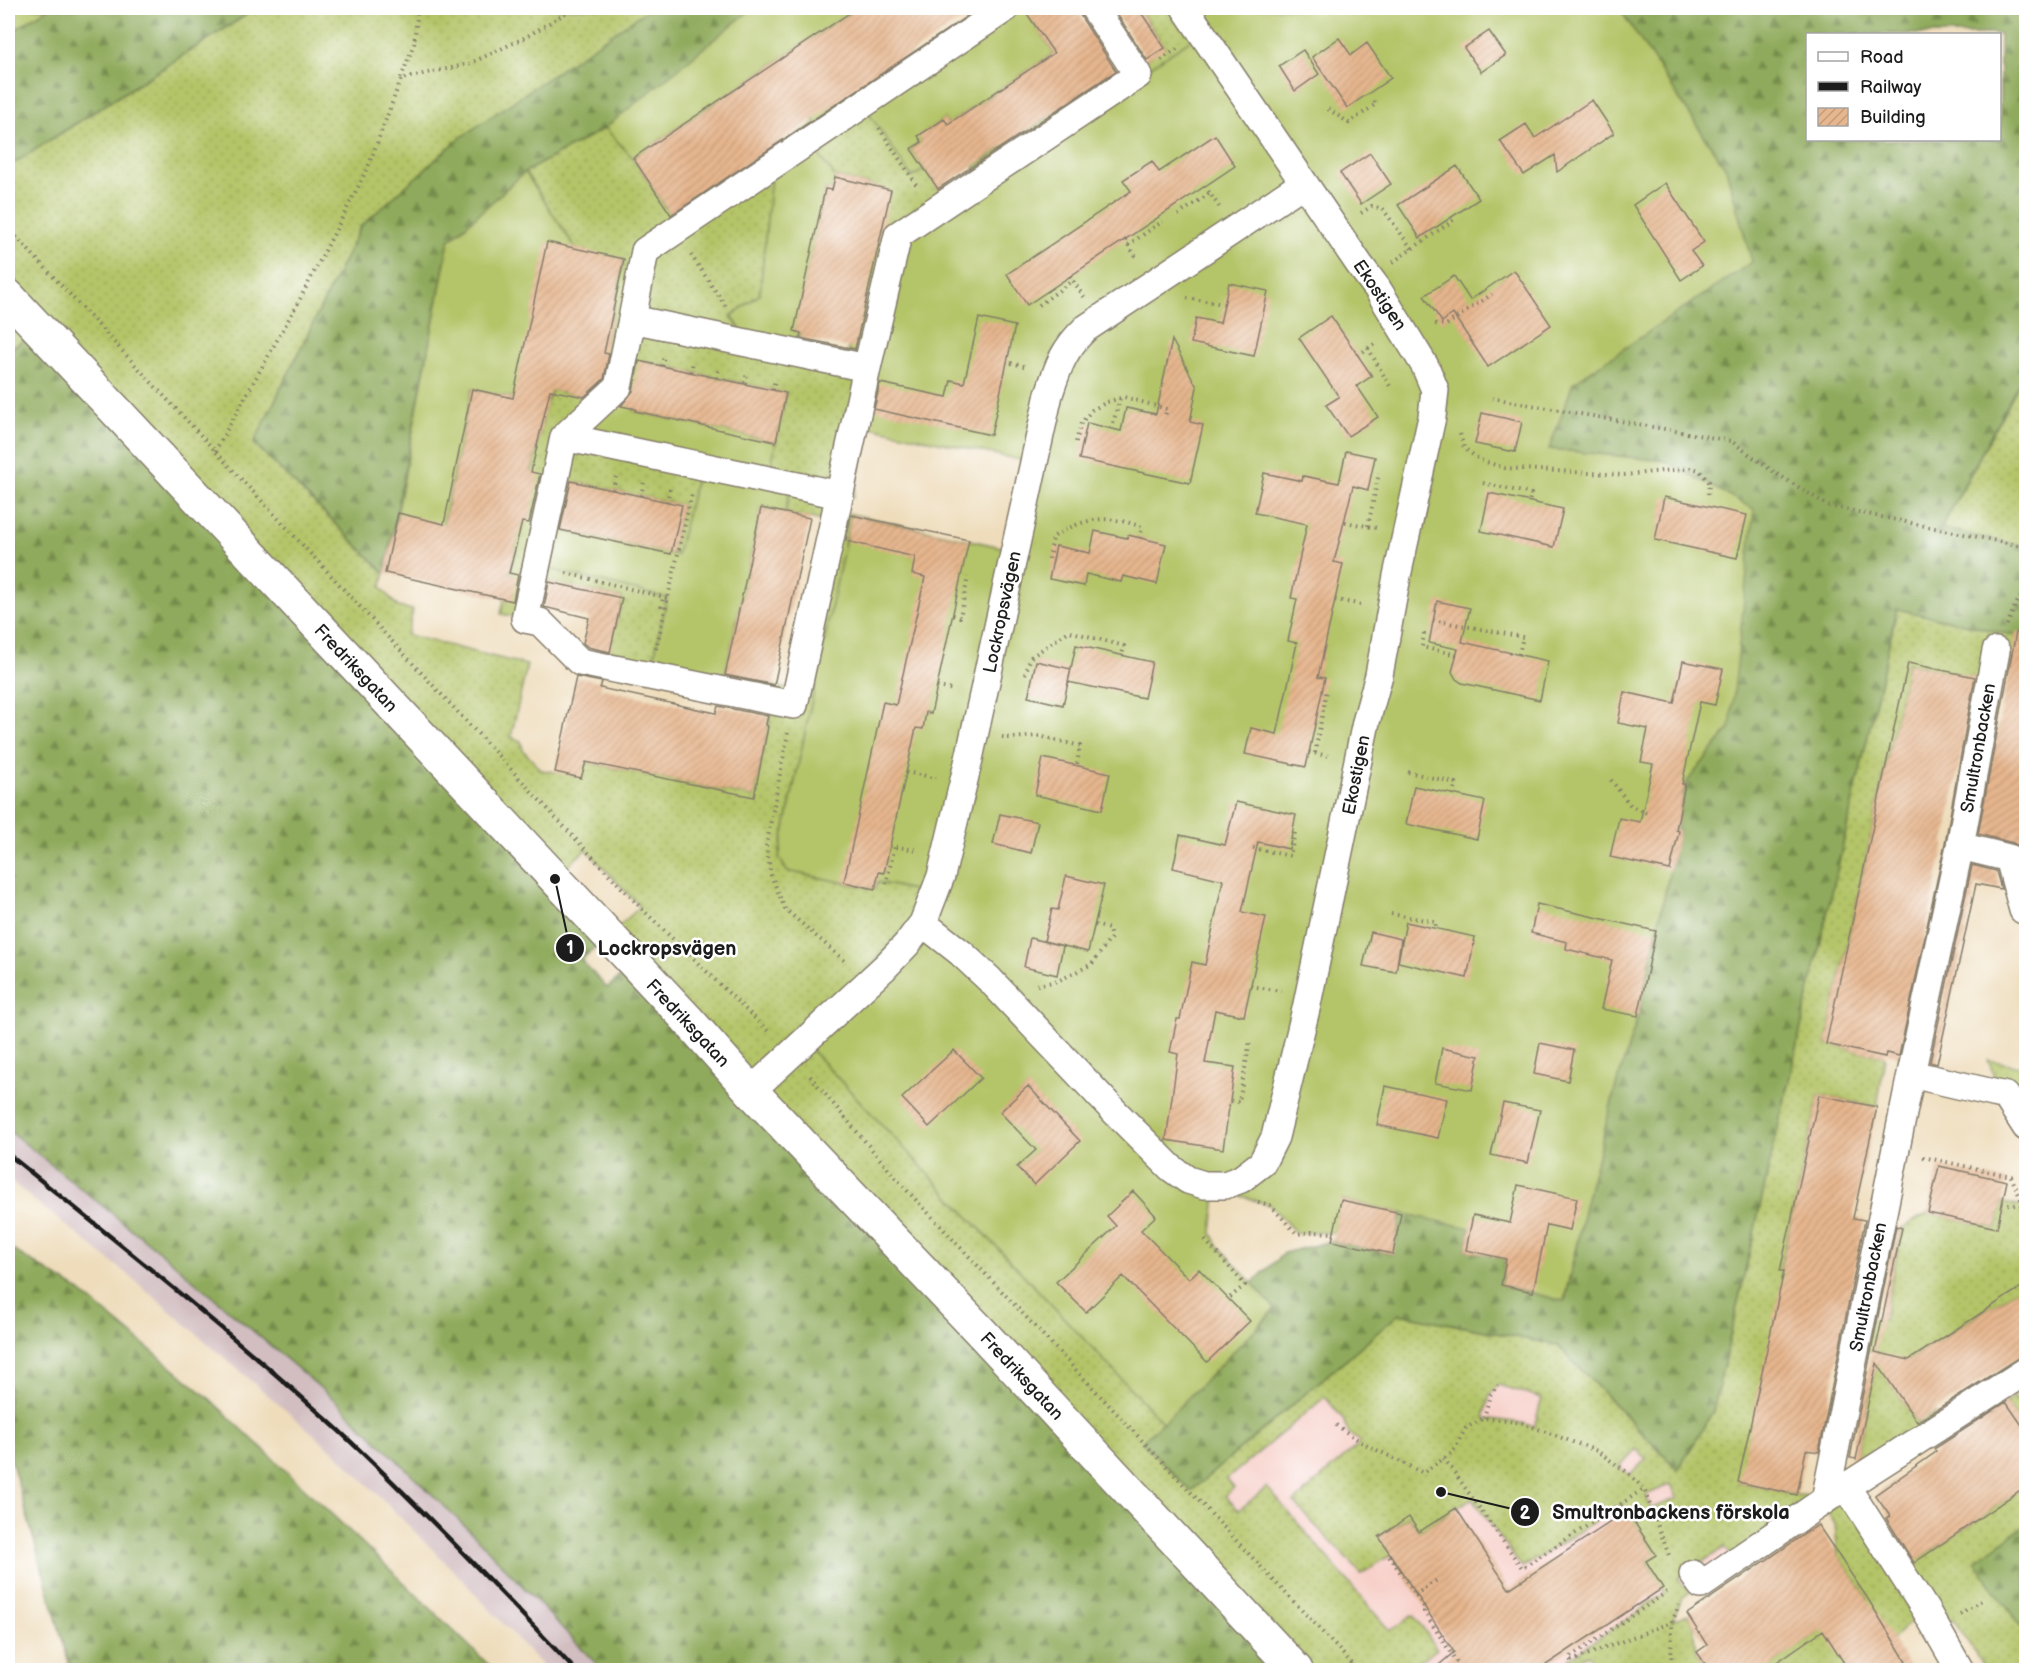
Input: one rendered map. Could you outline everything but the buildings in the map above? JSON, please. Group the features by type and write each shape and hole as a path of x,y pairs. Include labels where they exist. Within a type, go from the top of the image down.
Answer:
{"street":[{"path":"1006,8 645,251 618,387 564,437 525,619 540,622 580,662 794,705 898,236 1138,75 1094,8"},
{"name":"Ekostigen","path":"923,923 990,980 1170,1168 1188,1180 1204,1185 1225,1185 1241,1179 1263,1163 1275,1137 1306,1009 1366,722 1379,675 1397,576 1432,417 1435,390 1428,372 1370,277 1185,8"},
{"name":"Lockropsvägen","path":"751,1091 870,982 908,944 923,923 946,855 1049,394 1059,362 1084,329 1304,183"},
{"name":"Fredriksgatan","path":"8,296 1296,1671"},
{"path":"632,320 867,368"},
{"path":"564,437 840,495"},
{"name":"Smultronbacken","path":"1835,1493 1895,1151 1960,846 1996,651"},
{"path":"1960,846 2009,858 2023,910"},
{"path":"1911,1074 2006,1096 2026,1127"},
{"path":"1685,1579 1835,1493 2026,1371"},
{"path":"1835,1493 1924,1609 1960,1671"}],"path":[{"path":"214,451 299,301 368,167 414,44 418,8"},
{"path":"401,79 469,64 526,37 574,8"},
{"path":"1138,75 1202,32"},
{"path":"1328,109 1349,123 1376,104 1373,100"},
{"path":"863,105 934,211"},
{"path":"1178,215 1210,193 1205,186"},
{"path":"1354,213 1358,214 1372,206 1383,209 1412,249"},
{"path":"1370,277 1455,219 1453,217"},
{"path":"1128,245 1163,221"},
{"path":"8,228 640,907 791,1054 900,1183 1358,1671"},
{"path":"675,232 749,343"},
{"path":"1039,305 1073,280 1070,276"},
{"path":"1429,318 1432,324 1446,325 1492,294"},
{"path":"1186,298 1224,304"},
{"path":"1358,355 1368,348 1391,388"},
{"path":"1076,442 1081,423 1092,410 1124,397 1167,409 1165,416"},
{"path":"1492,398 1731,441 1774,472 1829,506 2026,547"},
{"path":"1113,423 1120,399"},
{"path":"1457,425 1464,448 1480,460 1505,468 1624,475 1692,468 1699,470 1709,482 1708,497"},
{"path":"650,676 665,597 699,466"},
{"path":"1368,526 1379,473"},
{"path":"1482,483 1531,494 1529,502"},
{"path":"1048,559 1053,537 1071,526 1100,518 1142,526 1140,538"},
{"path":"1345,522 1357,524"},
{"path":"537,566 665,597"},
{"path":"953,615 960,617 968,577"},
{"path":"1996,651 2016,604 2026,590"},
{"path":"661,607 665,597"},
{"path":"1432,620 1523,637 1519,654"},
{"path":"1025,674 1031,657 1069,631 1124,646 1122,655"},
{"path":"1424,633 1422,647 1457,655"},
{"path":"1309,752 1315,753 1327,689"},
{"path":"794,705 766,847 771,874 785,909 870,982"},
{"path":"1009,738 1039,736 1080,746 1077,765"},
{"path":"906,772 915,774"},
{"path":"1408,772 1456,783 1453,794"},
{"path":"1611,780 1631,806 1649,814"},
{"path":"1254,848 1290,856 1295,832"},
{"path":"886,884 896,846 890,846"},
{"path":"1391,914 1436,922 1435,928"},
{"path":"1027,987 1058,981 1092,964 1111,938 1109,929 1095,925"},
{"path":"1251,986 1266,989"},
{"path":"1231,1101 1239,1102 1250,1041"},
{"path":"1895,1151 1941,1164 2011,1176 2026,1209"},
{"path":"1250,1199 1270,1205 1297,1234 1334,1233"},
{"path":"2002,1203 2026,1209"},
{"path":"1204,1240 1245,1285 1228,1299"},
{"path":"1484,1418 1490,1395 1498,1385"},
{"path":"1336,1425 1361,1442 1423,1473 1453,1452 1466,1428 1484,1418 1522,1423 1597,1451 1627,1472 1644,1489 1685,1579 1683,1598 1672,1622 1671,1671"},
{"path":"1444,1458 1522,1568 1644,1489"},
{"path":"1389,1556 1425,1608 1424,1612 1462,1671"},
{"path":"1672,1622 1571,1661 1569,1658 1685,1579"},
{"path":"1415,1595 1437,1580"}],"shaded area":[{"path":"8,1130 166,1257 337,1402 476,1537 602,1670 546,1670 452,1569 340,1457 133,1279 8,1179"},
{"path":"1399,1314 1678,1470 1735,1562 1682,1598 1558,1670 1358,1670 1191,1491"}],"green space":[{"path":"8,8 49,8 8,34"},
{"path":"49,8 257,8 8,167 8,34"},
{"path":"257,8 650,8 361,226 254,443 385,573 381,587 398,607 413,610 407,635 527,665 511,737 521,741 523,750 541,770 555,772 586,762 754,797 773,701 751,696 754,682 796,691 833,523 785,513 791,485 768,480 786,393 646,362 635,411 618,387 565,437 699,466 677,555 671,554 682,505 570,481 563,513 549,509 543,537 667,598 650,676 606,667 622,598 534,579 525,619 501,614 546,405 552,390 594,399 624,260 576,249 525,172 605,128 633,158 673,218 816,122 776,63 811,38 852,98 864,105 912,177 925,169 939,190 952,182 956,187 977,173 974,167 1130,63 856,424 869,427 853,498 840,495 836,511 851,514 779,857 787,871 875,889 877,882 934,895 804,1042 1163,1423 1143,1442 1191,1491 1399,1314 1557,1345 1678,1470 1713,1411 1897,608 2026,638 2026,675 1993,667 1990,681 1908,663 1826,1044 1885,1057 1877,1107 1819,1095 1780,1270 1839,1283 1738,1482 1797,1495 1825,1496 1846,1486 1925,1609 1892,1639 1849,1670 1764,1670 1868,1599 1838,1555 1835,1524 1828,1513 1735,1562 1725,1547 1678,1578 1690,1592 1682,1598 1672,1621 1687,1614 1694,1625 1697,1652 1710,1670 1599,1670 1588,1654 1571,1661 1569,1658 1665,1593 1646,1561 1655,1554 1622,1504 1522,1568 1472,1498 1419,1532 1409,1517 1379,1536 1391,1555 1361,1574 1294,1502 1361,1442 1349,1434 1343,1419 1325,1397 1227,1479 1234,1488 1225,1496 1239,1510 1267,1487 1390,1631 1414,1615 1437,1649 1413,1666 1417,1670 1296,1670 608,936 640,907 586,849 555,879 40,330 8,350 8,167","holes":["809,142 835,177 883,188 857,341 850,340 847,356 749,343 731,316 760,294 772,166","1498,1385 1542,1398 1534,1427 1522,1423 1484,1418 1490,1395","1636,1449 1646,1459 1630,1475 1619,1467","1671,1484 1677,1498 1651,1509 1646,1495"]},
{"path":"650,8 753,8 605,128 525,172 449,241 385,573 254,443 361,226 460,138"},
{"path":"753,8 857,8 633,158 605,128"},
{"path":"1006,8 1026,8 1054,53 948,124 944,119 919,136 922,142 911,149 925,169 912,177 863,105"},
{"path":"1138,8 1185,8 1202,32 1147,69 1143,62 1165,47"},
{"path":"1185,8 1619,8 1726,169 1752,262 1573,383 1549,449 1665,461 1754,509 1730,728 1685,784 1676,830 1679,831 1638,1016 1615,1089 1585,1206 1564,1301 1501,1285 1506,1259 1466,1250 1470,1228 1342,1200 1334,1233 1297,1234 1270,1205 1241,1196 1229,1183 1217,1185 1212,1233 1218,1245 1275,1309 1163,1423 804,1042 934,895 877,882 875,889 787,871 779,857 851,514 1015,550 1034,463 856,424 898,235 1202,32"},
{"path":"1619,8 2026,8 2026,370 1941,528 2026,547 2026,638 1897,609 1713,1411 1678,1470 1557,1345 1399,1314 1191,1491 1142,1442 1275,1310 1252,1283 1284,1253 1332,1241 1392,1254 1409,1180 1479,1195 1506,1259 1501,1285 1565,1301 1585,1206 1615,1089 1638,1016 1678,833 1676,830 1685,784 1730,728 1665,461 1549,449 1573,383 1752,262 1726,169"},
{"path":"809,142 835,177 832,190 825,189 795,331 801,333 798,345 749,343 732,316 760,294 772,166"},
{"path":"525,172 576,249 552,390 546,405 472,389 436,558 391,547 449,241"},
{"path":"40,330 608,936 581,960 607,988 634,964 1296,1670 602,1670 476,1537 337,1402 166,1257 8,1130 8,350"},
{"path":"2026,371 2026,547 1941,529"},
{"path":"618,387 635,411 776,442 768,480 791,485 785,513 761,508 725,675 754,682 751,696 650,676 667,598 537,566 549,509 563,513 560,530 677,555 699,466 564,437"},
{"path":"1988,1060 2025,1067 2026,1062 2026,1127 1996,1080"},
{"path":"2002,1203 2025,1207 2026,1284 1886,1375 1918,1424 1935,1413 1942,1425 1868,1473 1856,1459 1879,1353 1855,1348 1862,1317 1884,1320 1902,1228 1928,1213 1997,1228"},
{"path":"8,1247 78,1290 209,1398 494,1670 71,1670 8,1449"},
{"path":"2014,1396 2026,1415 2026,1431 2006,1402"},
{"path":"2026,1486 2026,1670 1987,1670 1953,1620 1947,1624 1911,1565"},
{"path":"2026,1525 2026,1635 1975,1561"}],"railway":[{"path":"8,1154 133,1254 336,1428 428,1517 575,1670"}],"place":[{"name":"Lockropsvägen","path":"555,879"},
{"name":"Smultronbackens förskola","path":"1441,1492"}]}
